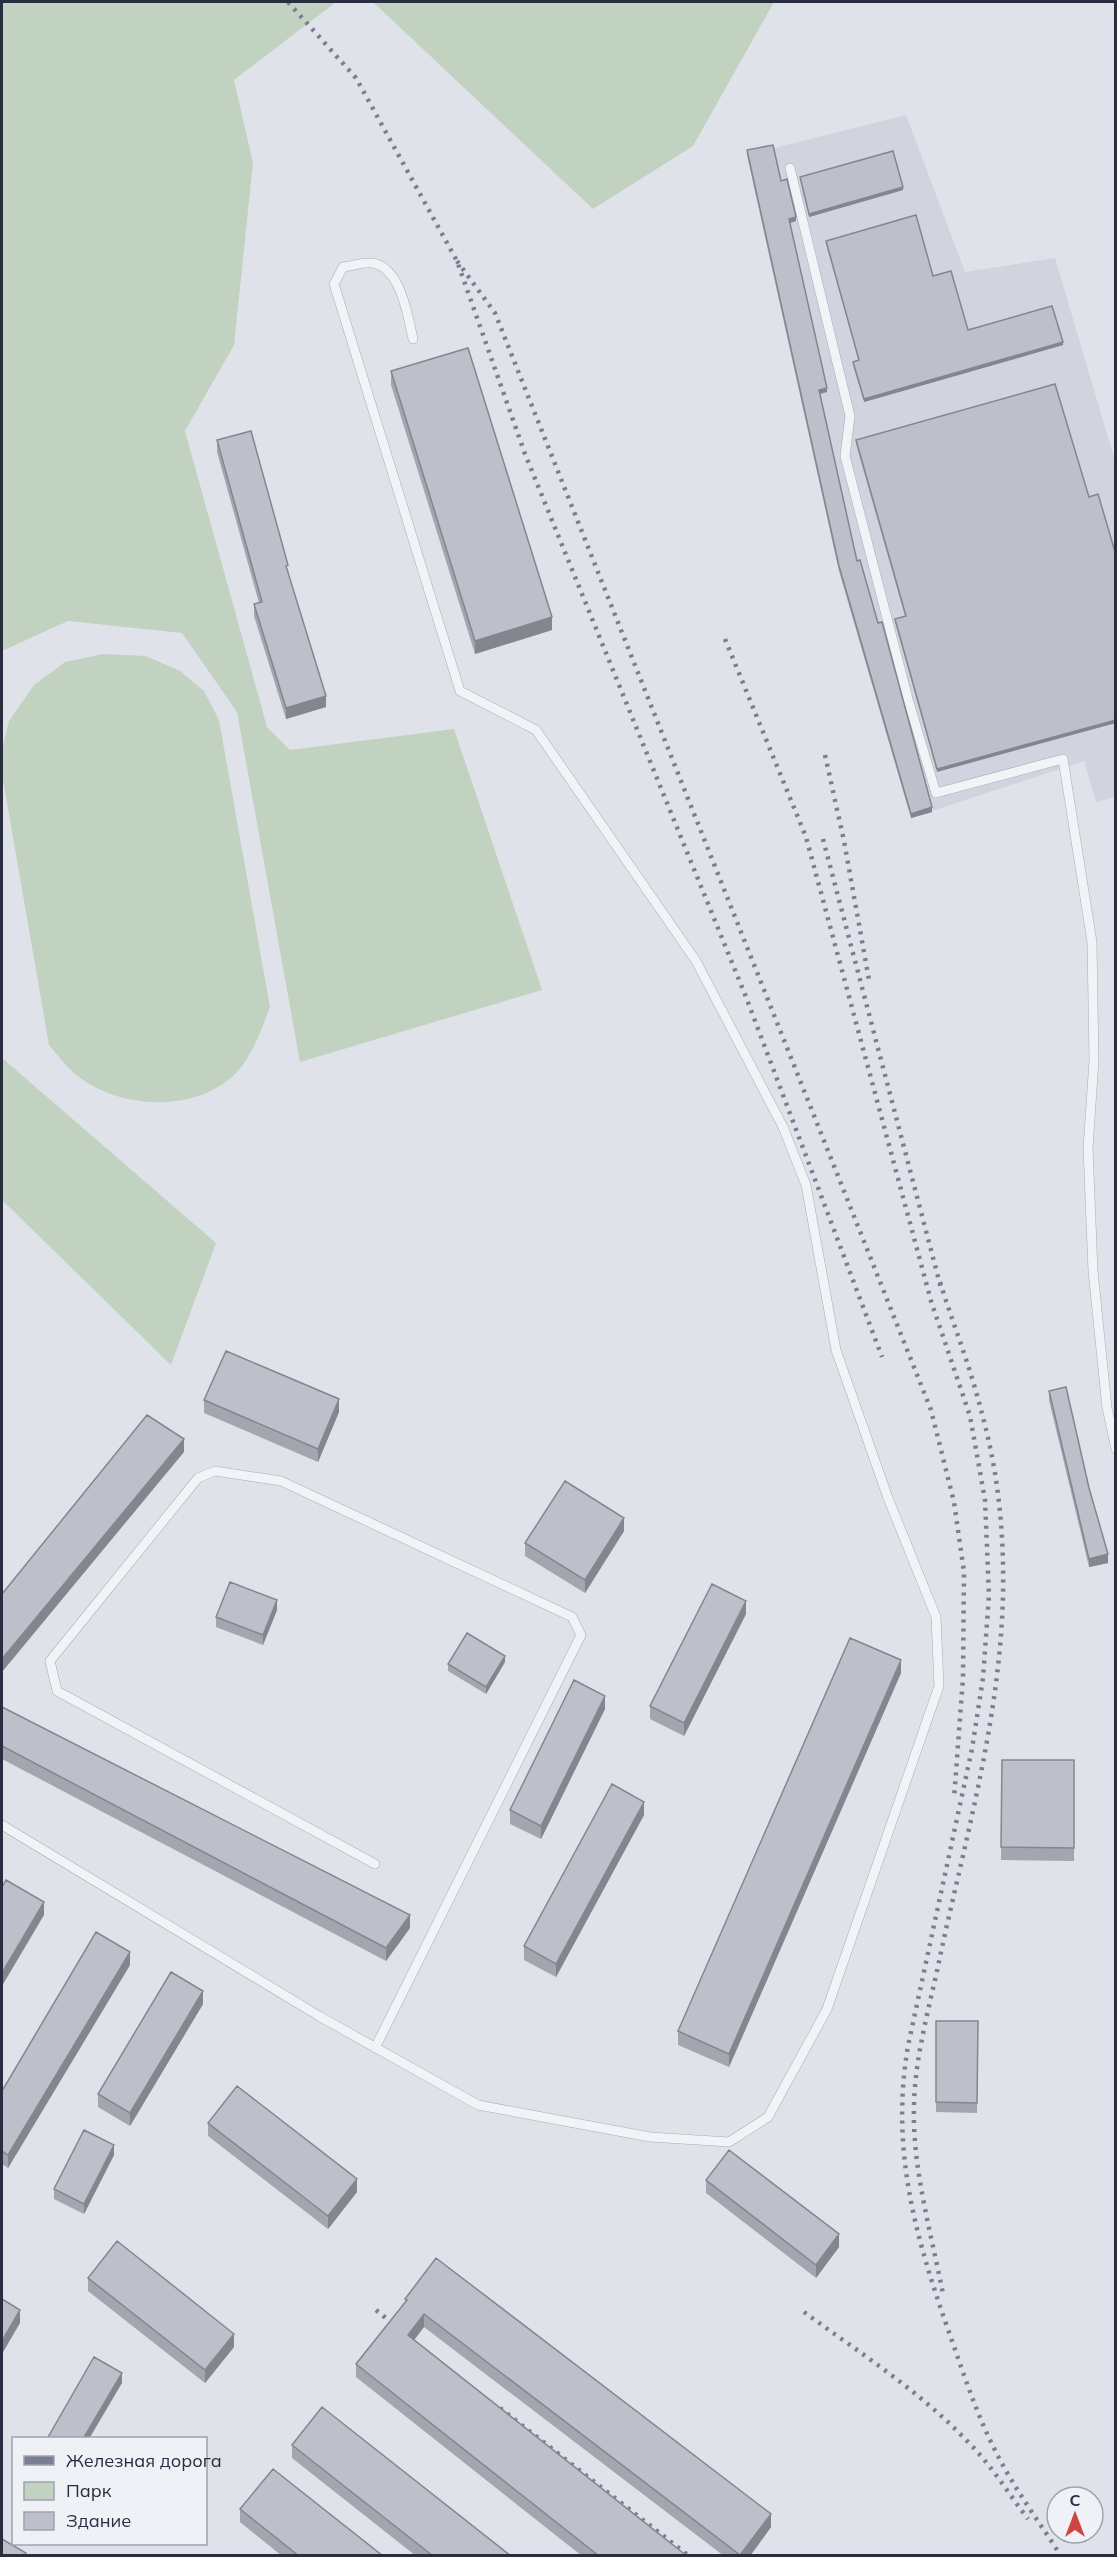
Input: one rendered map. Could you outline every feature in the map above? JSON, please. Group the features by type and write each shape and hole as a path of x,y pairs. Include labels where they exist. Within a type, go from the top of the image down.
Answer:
{"lane":[{"path":"790,168 850,416 845,456 908,699 936,793 1063,759 1092,942 1094,1060 1088,1148 1093,1271 1107,1408 1116,1449"},
{"path":"2,1825 375,2048 478,2105 639,2134 729,2142 768,2116 827,2009 939,1686 936,1617 888,1498 836,1350 806,1185 783,1126 696,961 536,730 460,690 334,284 343,267 371,263 382,267 400,287 413,339"},
{"path":"375,1864 57,1691 50,1661 198,1478 215,1471 281,1481 572,1617 581,1635 375,2048"}],"shaded area":[{"path":"906,115 965,272 1055,258 1115,461 1115,797 1096,802 1084,761 911,818 839,571 747,155"}],"green space":[{"path":"2,2 336,2 234,80 253,163 234,345 185,431 267,727 290,750 454,729 542,990 300,1062 237,712 182,633 68,621 2,651"},
{"path":"373,2 774,2 693,146 593,209"},
{"path":"103,654 146,656 180,671 204,691 219,720 270,1007 250,1054 231,1078 214,1090 173,1101 152,1102 110,1094 74,1073 49,1045 2,774 2,749 9,721 34,685 65,662"},
{"path":"2,1058 216,1243 171,1365 2,1200"}],"building":[{"path":"773,145 781,181 787,179 796,217 789,219 827,388 819,390 857,561 860,560 878,623 882,622 932,807 911,814 839,566 747,150"},
{"path":"893,151 903,187 809,214 800,177"},
{"path":"916,215 933,276 951,271 968,330 1052,306 1063,342 864,399 853,362 859,360 826,241"},
{"path":"468,348 552,617 475,641 391,371"},
{"path":"1055,384 1089,497 1098,494 1116,555 1116,720 937,769 895,619 906,616 856,440"},
{"path":"251,431 288,565 286,566 326,696 286,708 254,604 262,602 217,440"},
{"path":"226,1351 339,1399 318,1449 204,1400"},
{"path":"1066,1387 1089,1488 1108,1554 1089,1559 1049,1391"},
{"path":"147,1415 184,1439 2,1659 2,1594"},
{"path":"565,1481 624,1518 585,1580 525,1543"},
{"path":"230,1582 277,1600 263,1635 216,1617"},
{"path":"712,1584 746,1601 684,1723 650,1706"},
{"path":"467,1633 505,1656 486,1687 448,1664"},
{"path":"850,1638 901,1660 729,2054 678,2031"},
{"path":"574,1680 605,1696 541,1826 510,1810"},
{"path":"2,1707 410,1915 386,1948 2,1746"},
{"path":"1002,1760 1074,1760 1074,1848 1001,1847"},
{"path":"612,1784 644,1802 556,1964 524,1946"},
{"path":"6,1880 44,1902 2,1973 2,1887"},
{"path":"96,1932 130,1952 8,2155 2,2151 2,2091"},
{"path":"171,1972 203,1991 130,2113 98,2094"},
{"path":"936,2021 978,2021 977,2103 936,2102"},
{"path":"237,2086 357,2179 328,2216 208,2123"},
{"path":"84,2130 114,2145 84,2204 54,2189"},
{"path":"729,2150 839,2234 816,2265 706,2180"},
{"path":"117,2241 234,2334 205,2370 88,2278"},
{"path":"436,2258 771,2514 740,2555 424,2314 408,2335 687,2556 599,2556 356,2364 407,2300 405,2299"},
{"path":"2,2299 20,2310 2,2341"},
{"path":"94,2357 122,2373 84,2437 48,2437"},
{"path":"322,2407 511,2556 433,2556 292,2445"},
{"path":"273,2469 383,2556 299,2556 240,2509"},
{"path":"2,2539 26,2553 25,2556 2,2556"}],"railway":[{"path":"288,2 356,78 457,261 525,454 746,997 882,1357"},
{"path":"457,261 495,313 931,1410 954,1502 964,1572 963,1678 954,1799"},
{"path":"725,639 806,837 931,1301 970,1416 985,1500 989,1595 983,1678 972,1749 908,2046 903,2085 904,2158 917,2230 927,2265 978,2413 1005,2469 1061,2556"},
{"path":"825,755 844,841 869,980"},
{"path":"823,839 941,1288"},
{"path":"940,1282 972,1377 986,1429 999,1505 1003,1564 999,1662 984,1759 924,2028 915,2086 914,2129 919,2176 943,2294"},
{"path":"376,2310 403,2332"},
{"path":"804,2312 890,2374 950,2424 985,2461 1028,2519"},
{"path":"500,2408 689,2556"}]}
